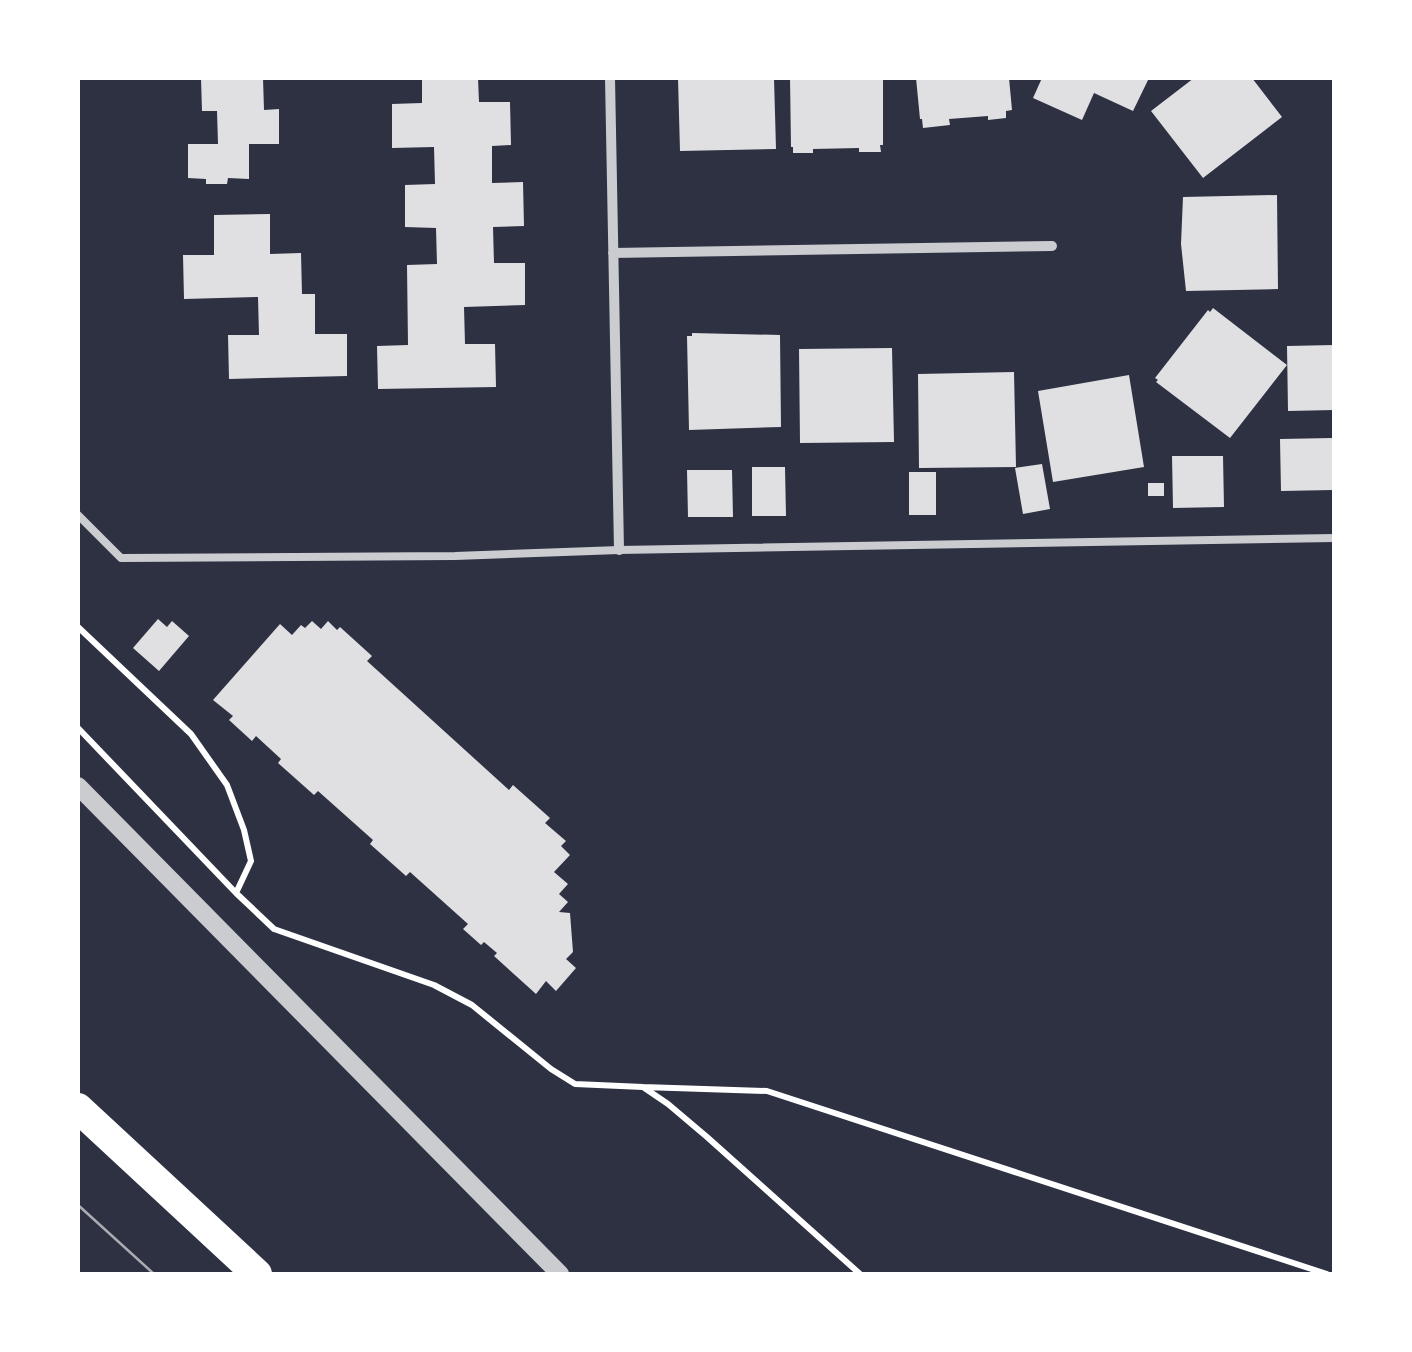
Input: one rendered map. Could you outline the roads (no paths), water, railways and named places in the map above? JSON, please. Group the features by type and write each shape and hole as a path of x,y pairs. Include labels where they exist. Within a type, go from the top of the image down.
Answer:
{"highway":[{"path":"78,1108 258,1274"}],"street":[{"path":"610,78 619,550"},
{"path":"613,252 1052,246"},
{"path":"78,786 560,1274"}],"lane":[{"path":"78,515 121,558 455,556 1334,538"}],"tram line":[{"path":"78,1205 154,1274"}]}
